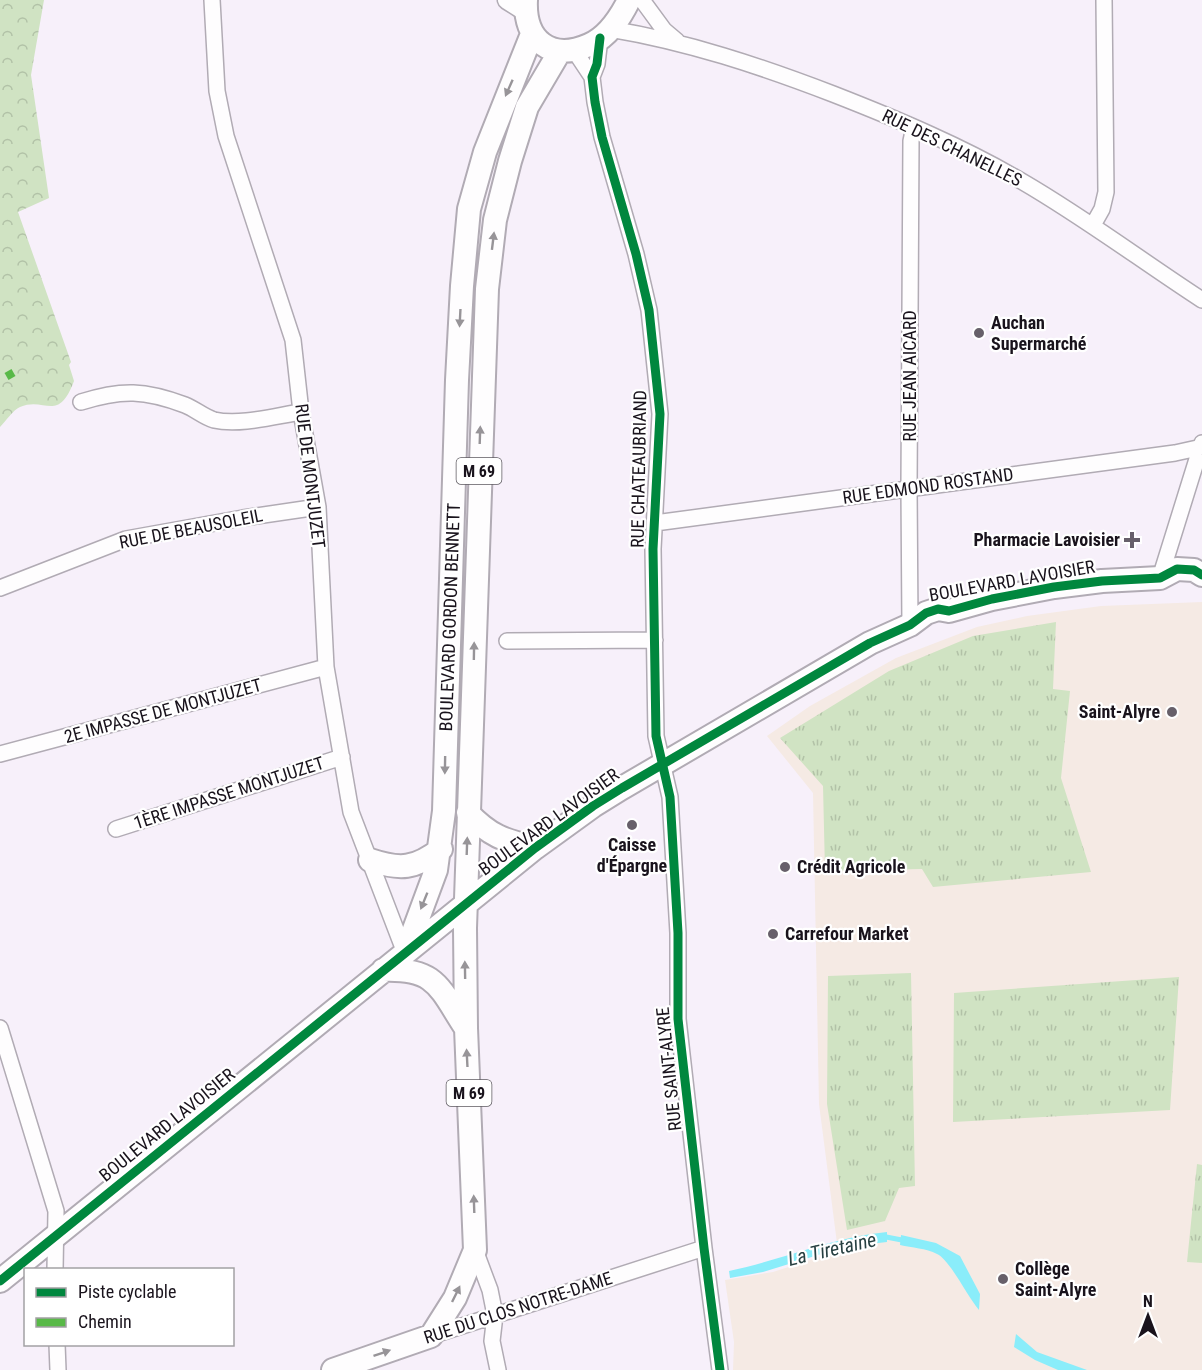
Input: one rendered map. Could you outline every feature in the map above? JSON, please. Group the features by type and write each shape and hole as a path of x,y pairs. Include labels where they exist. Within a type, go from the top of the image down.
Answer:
{"main road":[{"path":"523,12 543,44 567,50 590,45 605,34 629,0"},
{"name":"BOULEVARD GORDON BENNETT","path":"405,952 436,870 441,849 457,380 469,209 523,12"},
{"name":"BOULEVARD GORDON BENNETT","path":"465,904 482,381 488,277 495,220 527,107 567,50"},
{"name":"BOULEVARD LAVOISIER","path":"0,1281 535,848 593,806 860,648 938,609 949,611 992,599 1054,587 1102,581 1160,578 1177,569 1194,570 1202,575"},
{"name":"BOULEVARD LAVOISIER","path":"1160,578 1175,586 1202,581"},
{"path":"468,813 493,835 535,848"},
{"path":"370,860 404,867 421,862 441,849"},
{"name":"M 69","path":"431,1336 455,1298 476,1250 466,1028 465,904"},
{"path":"383,970 413,971 434,980 466,1028"},
{"name":"RUE DU CLOS NOTRE-DAME","path":"333,1370 431,1336"}],"street":[{"name":"RUE DE MONTJUZET","path":"212,0 220,114 293,340 301,412 318,507 326,668 351,812 405,952"},
{"name":"RUE DES CHANELLES","path":"642,0 664,30 679,43"},
{"path":"1094,225 1102,209 1106,192 1104,0"},
{"name":"RUE DES CHANELLES","path":"605,34 679,43 723,55 791,78 892,117 1022,181 1094,225 1202,300"},
{"name":"RUE CHATEAUBRIAND","path":"605,34 592,77 602,137 636,254 649,310 660,414 654,523 654,640 656,736 663,765"},
{"name":"RUE CHATEAUBRIAND","path":"567,50 592,77"},
{"name":"RUE JEAN AICARD","path":"910,625 911,141 914,127"},
{"path":"81,402 103,395 130,392 150,394 185,405 213,420 234,422 301,412"},
{"path":"1160,578 1202,446"},
{"name":"RUE EDMOND ROSTAND","path":"654,523 1202,446"},
{"name":"RUE DE BEAUSOLEIL","path":"0,588 126,539 318,507"},
{"path":"507,641 654,640"},
{"name":"2E IMPASSE DE MONTJUZET","path":"0,754 326,668"},
{"name":"1ÈRE IMPASSE MONTJUZET","path":"116,829 342,757"},
{"name":"RUE SAINT-ALYRE","path":"663,765 670,797 672,853 677,894 678,1019 720,1370"},
{"path":"0,1028 56,1211 55,1268"},
{"name":"RUE DU CLOS NOTRE-DAME","path":"431,1336 704,1248"},
{"path":"476,1250 490,1290 495,1316 492,1341 498,1370"},
{"path":"57,1346 58,1370"}],"shaded area":[{"path":"1202,602 1202,1370 733,1370 734,1342 725,1280 773,1272 838,1251 819,1104 813,793 767,736 810,706 896,658 977,627 1027,616 1101,606"}],"green space":[{"path":"0,0 44,0 31,75 49,198 18,212 71,362 69,365 74,381 62,402 50,406 29,404 20,407 0,427"},
{"path":"1056,622 1053,689 1070,691 1061,778 1091,872 933,887 922,869 825,871 823,786 780,738 889,671 973,636"},
{"path":"911,973 915,1186 899,1188 885,1221 847,1230 827,1104 828,976"},
{"path":"1179,977 1170,1110 953,1122 954,993"},
{"path":"1197,1164 1202,1165 1202,1263 1187,1262"}],"water":[{"path":"887,1232 887,1242 844,1247 763,1272 730,1278 729,1271 847,1239"},
{"path":"901,1235 936,1243 960,1256 980,1294 979,1310 942,1258 928,1250 900,1245"},
{"path":"1016,1334 1037,1352 1087,1370 1058,1370 1035,1360 1014,1347"}],"waterway":[{"name":"La Tiretaine","path":"881,1236 907,1241"}],"marked path":[{"path":"8,371 12,378"}],"cycle path":[{"path":"600,38 597,64 592,77 595,102 602,137 636,254 649,310 660,414 653,549 656,736 670,797 678,933 678,1019 720,1370"},
{"path":"0,1281 535,848 622,788 870,643 910,625 926,613 938,609 949,611 992,599 1054,587 1102,581 1160,578 1177,569 1194,570 1202,575"}],"place":[{"name":"Auchan Supermarché","path":"979,333"},
{"name":"Pharmacie Lavoisier","path":"1132,540"},
{"name":"Saint-Alyre","path":"1172,712"},
{"name":"Caisse d'Épargne","path":"632,825"},
{"name":"Crédit Agricole","path":"785,867"},
{"name":"Carrefour Market","path":"773,934"},
{"name":"Collège Saint-Alyre","path":"1003,1279"}]}
